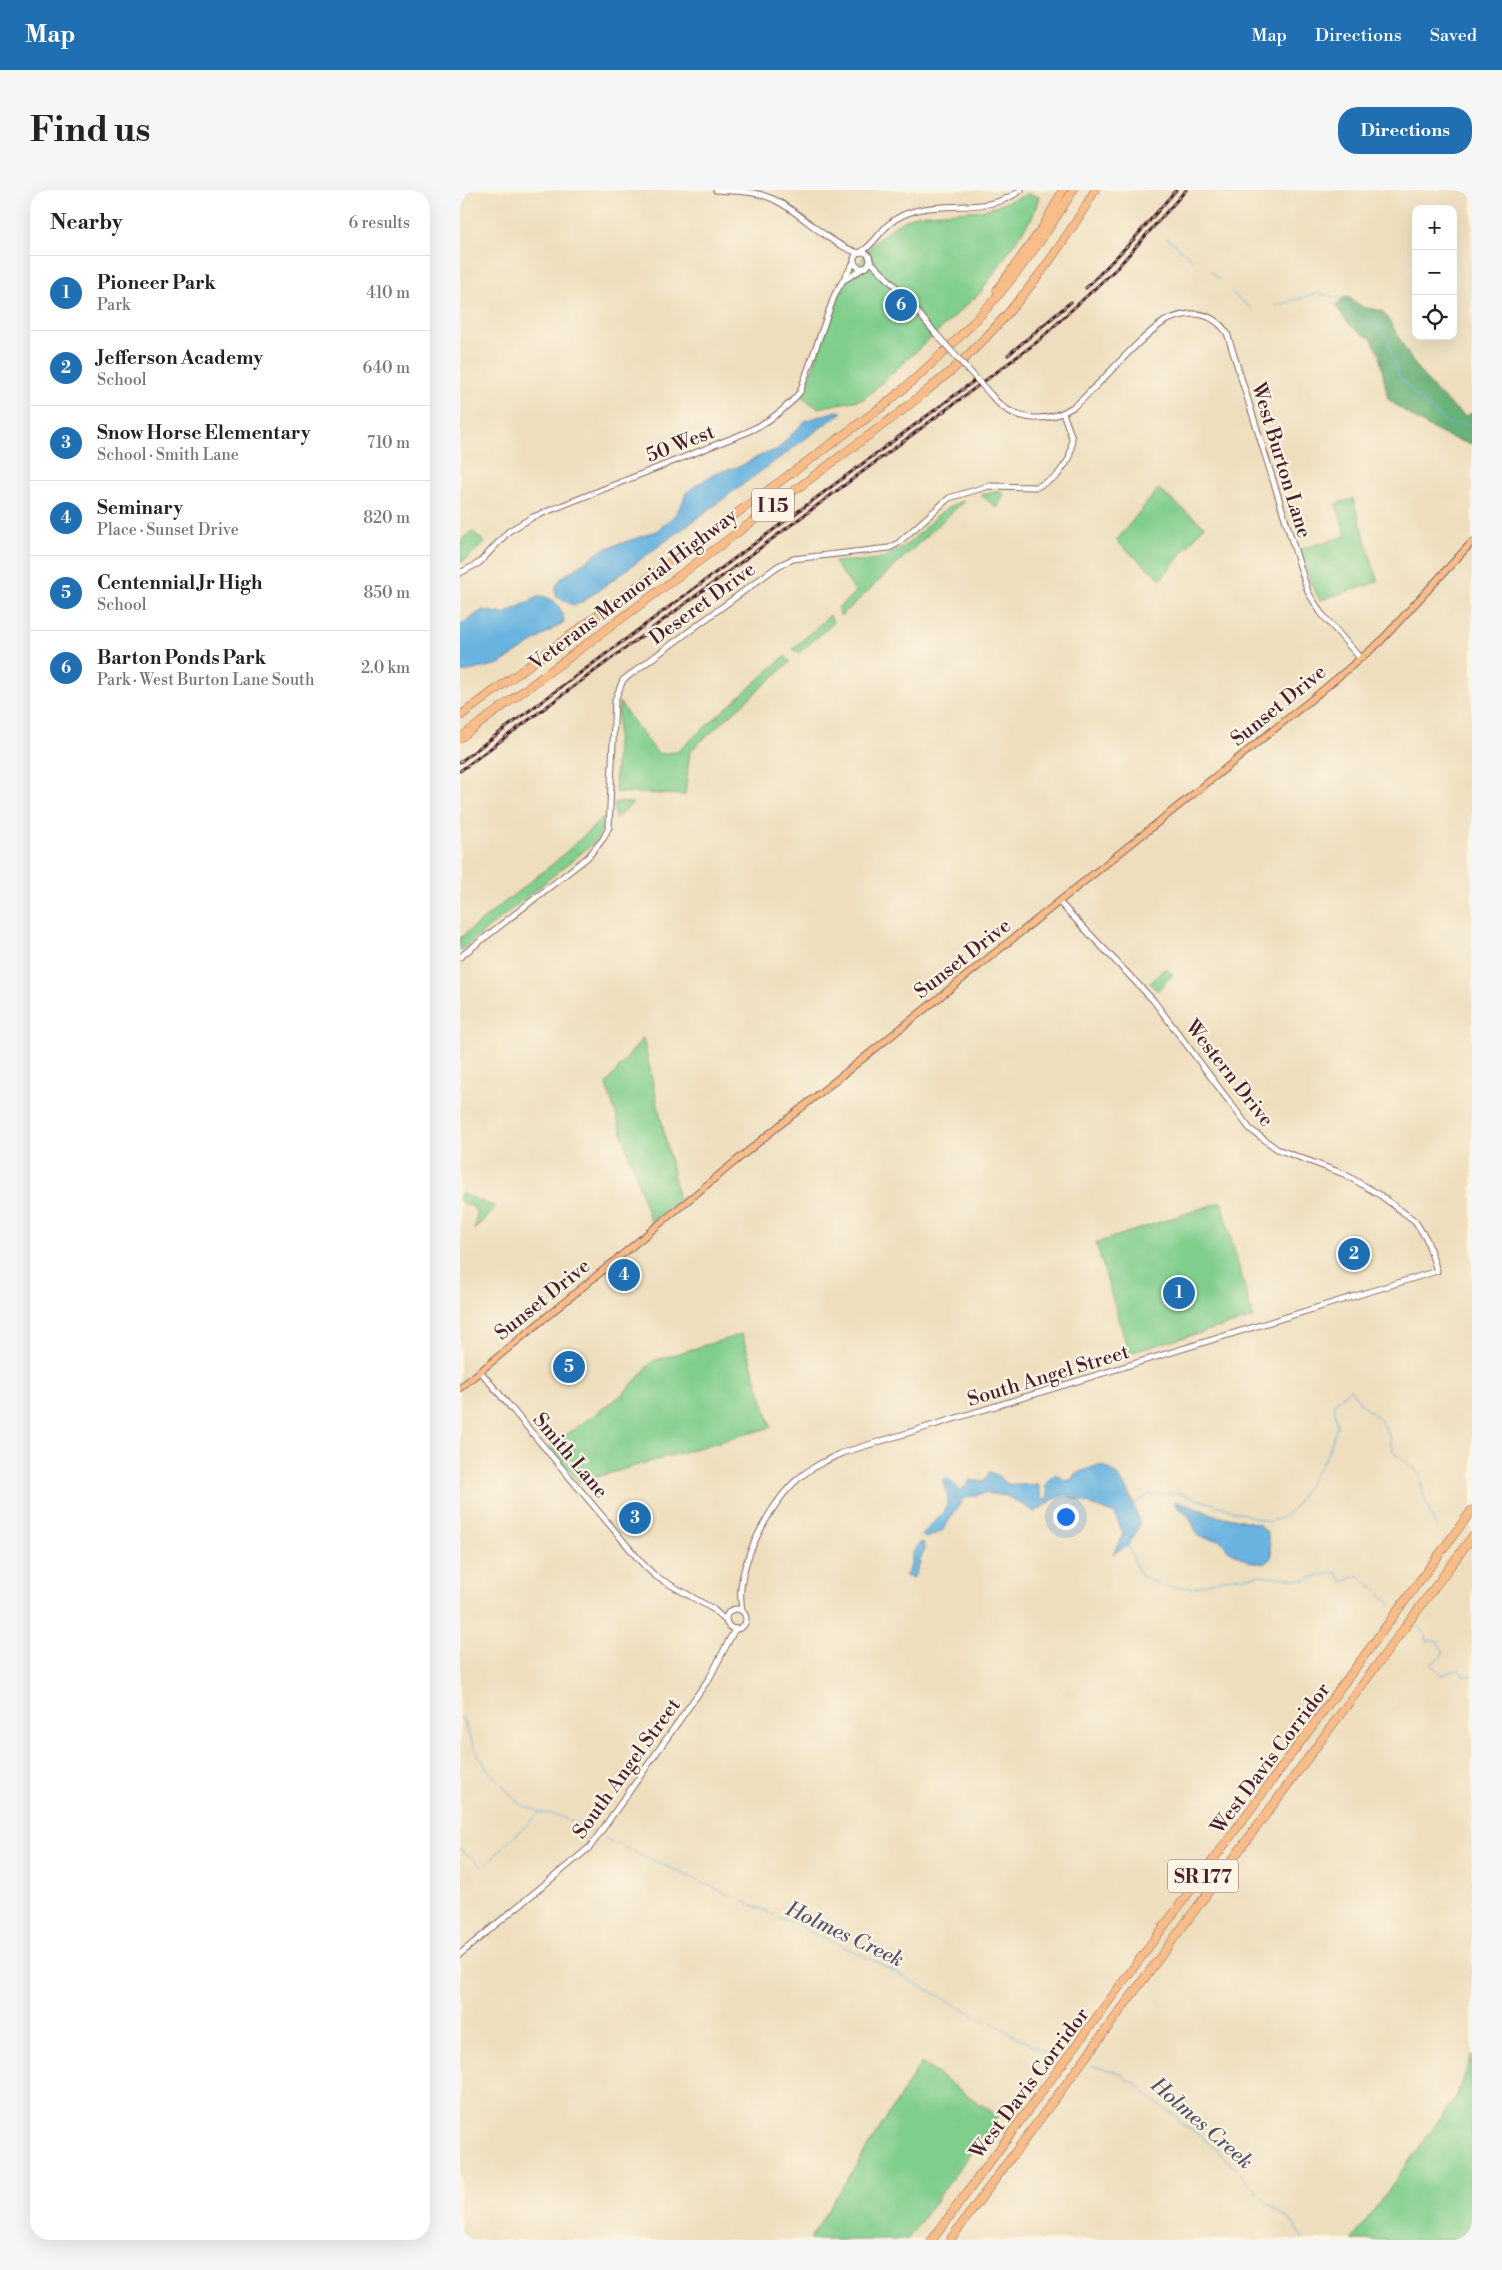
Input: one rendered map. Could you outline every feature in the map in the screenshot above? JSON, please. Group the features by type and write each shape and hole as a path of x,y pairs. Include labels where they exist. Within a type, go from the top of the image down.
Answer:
{"highway":[{"path":"961,337 1022,258 1063,190"},
{"name":"Veterans Memorial Highway","path":"460,716 887,402 961,337 1030,257 1048,232 1073,190"},
{"name":"Veterans Memorial Highway","path":"460,738 899,412 950,371 1024,292 1060,244 1095,190"},
{"path":"1060,244 1101,190"},
{"name":"West Davis Corridor","path":"932,2240 1472,1510"},
{"name":"West Davis Corridor","path":"950,2240 1472,1538"}],"main road":[{"name":"Sunset Drive","path":"460,1388 765,1137 1379,643 1472,542"}],"street":[{"path":"716,190 746,191 772,198 843,246 860,252 902,293 936,334 1006,410 1029,418 1042,418 1063,413"},
{"name":"50 West","path":"460,573 479,563 509,531 533,517 745,434 770,421 791,404 800,392 835,294 846,279 860,252 873,242 886,224 904,214 928,207 989,204 1021,190"},
{"path":"870,260 873,242"},
{"path":"843,246 857,267 882,275"},
{"name":"50 West","path":"846,279 864,269 870,260"},
{"name":"West Burton Lane","path":"1063,413 1075,406 1156,327 1175,316 1200,313 1209,316 1221,324 1227,333 1308,592 1321,613 1360,658"},
{"name":"Deseret Drive","path":"460,957 588,857 603,840 609,827 615,700 618,690 628,676 778,566 793,559 889,548 897,544 949,498 989,486 1025,488 1047,484 1063,469 1071,449 1072,438 1063,413"},
{"name":"Western Drive","path":"1059,902 1153,1000 1250,1129 1277,1149 1344,1174 1380,1194 1415,1221 1427,1240 1437,1271"},
{"name":"South Angel Street","path":"732,1609 740,1593 747,1561 773,1510 789,1488 817,1465 842,1453 1437,1271"},
{"name":"Smith Lane","path":"480,1371 641,1562 656,1576 713,1609 727,1623"},
{"name":"South Angel Street","path":"740,1593 742,1610"},
{"name":"Smith Lane","path":"713,1609 732,1609"},
{"path":"732,1609 742,1610 746,1621 744,1626 736,1629 727,1623 727,1614 732,1609"},
{"name":"South Angel Street","path":"727,1623 727,1642"},
{"name":"South Angel Street","path":"460,1954 590,1847 710,1678 727,1642 736,1629"}],"green space":[{"path":"1028,194 1039,197 1033,216 981,292 864,399 818,408 802,397 840,293 871,245 896,225 915,215 985,210"},
{"path":"1346,296 1363,307 1382,311 1413,362 1428,382 1465,416 1472,413 1472,444 1439,432 1388,399 1379,353 1371,338 1351,325 1336,305"},
{"path":"1158,489 1204,526 1161,579 1116,541"},
{"path":"999,491 1004,495 997,508 981,495"},
{"path":"1353,499 1378,582 1320,600 1311,585 1300,549 1346,536 1336,504"},
{"path":"964,501 841,616 838,608 856,592 834,562 871,560 886,557 911,541 943,511"},
{"path":"472,531 485,543 461,563 460,541"},
{"path":"830,615 833,623 798,654 793,649"},
{"path":"785,656 790,662 690,751 685,795 617,792 615,790 619,702 658,754 677,752"},
{"path":"614,803 633,803 615,819"},
{"path":"603,818 601,831 595,842 460,951 460,938 555,862"},
{"path":"1165,968 1173,975 1157,991 1150,983"},
{"path":"643,1038 679,1200 651,1222 606,1084"},
{"path":"460,1193 496,1207 474,1230 477,1213 472,1206 460,1201"},
{"path":"1221,1202 1253,1318 1129,1353 1096,1243"},
{"path":"742,1334 771,1427 579,1482 562,1462 574,1451 563,1437 622,1395 653,1361"},
{"path":"561,1437 573,1451 561,1462 549,1447"},
{"path":"1472,2055 1472,2240 1352,2240 1458,2094"},
{"path":"921,2063 998,2116 907,2240 809,2240"}],"water":[{"path":"836,411 842,412 581,603 573,605 557,597 555,589 560,579 602,550 657,531 674,516 682,504 686,493 698,484 716,473 741,466 778,449 805,421"},
{"path":"540,596 550,599 557,604 562,612 564,622 499,664 460,673 460,625 483,610 504,614"},
{"path":"1098,1465 1114,1472 1120,1479 1131,1498 1140,1525 1128,1545 1113,1554 1123,1534 1115,1514 1067,1495 1054,1499 1035,1512 1007,1496 985,1493 964,1498 942,1531 927,1538 922,1536 945,1508 948,1496 943,1482 944,1479 949,1480 961,1491 970,1480 982,1481 989,1472 996,1474 1009,1484 1038,1485 1042,1498 1046,1499 1048,1496 1045,1484 1055,1474 1066,1481 1072,1479 1075,1474"},
{"path":"1176,1501 1220,1517 1258,1524 1267,1532 1272,1556 1265,1564 1248,1561 1229,1551 1220,1540 1199,1537 1189,1516 1175,1505"},
{"path":"920,1543 924,1543 925,1550 917,1572 913,1578 905,1576 910,1569 914,1550"}],"waterway":[{"path":"1167,238 1192,259"},
{"path":"1211,272 1220,280"},
{"path":"1275,306 1318,293 1341,299 1351,313 1371,321 1387,339 1399,376 1420,400 1449,424 1472,424"},
{"path":"1233,294 1252,309"},
{"path":"1135,1503 1149,1495 1179,1493 1268,1522 1283,1517 1293,1509 1327,1455 1337,1427 1334,1404 1350,1389 1363,1406 1380,1419 1387,1431 1394,1453 1419,1474 1424,1497 1437,1529"},
{"path":"1128,1545 1140,1575 1162,1586 1193,1588 1224,1579 1262,1575 1302,1580 1336,1572 1343,1582 1359,1575 1371,1587 1374,1586 1391,1606"},
{"path":"1418,1626 1426,1635 1427,1642 1438,1642 1443,1651 1442,1656 1431,1664 1441,1675 1460,1669 1463,1676 1472,1676"},
{"name":"Holmes Creek","path":"460,1718 464,1721 472,1744 488,1770 522,1805 540,1812 557,1815 593,1831"},
{"path":"460,1849 483,1867 540,1812"},
{"name":"Holmes Creek","path":"604,1838 732,1896"},
{"name":"Holmes Creek","path":"743,1901 877,1962 987,2022"},
{"name":"Holmes Creek","path":"992,2023 1040,2050 1056,2055"},
{"name":"Holmes Creek","path":"1093,2066 1122,2073 1128,2081 1136,2083 1156,2103 1176,2115 1180,2122 1201,2136 1236,2168 1265,2201 1292,2222 1305,2240"}],"railway":[{"path":"1086,288 1133,240 1176,190"},
{"path":"460,771 1037,342 1117,268 1186,190"},
{"path":"1008,355 1071,302"},
{"path":"460,762 978,378"}],"place":[{"name":"Barton Ponds Park","path":"901,305"},
{"name":"Jefferson Academy","path":"1354,1254"},
{"name":"Seminary","path":"624,1275"},
{"name":"Pioneer Park","path":"1179,1293"},
{"name":"Centennial Jr High","path":"569,1367"},
{"name":"Snow Horse Elementary","path":"635,1518"}]}
